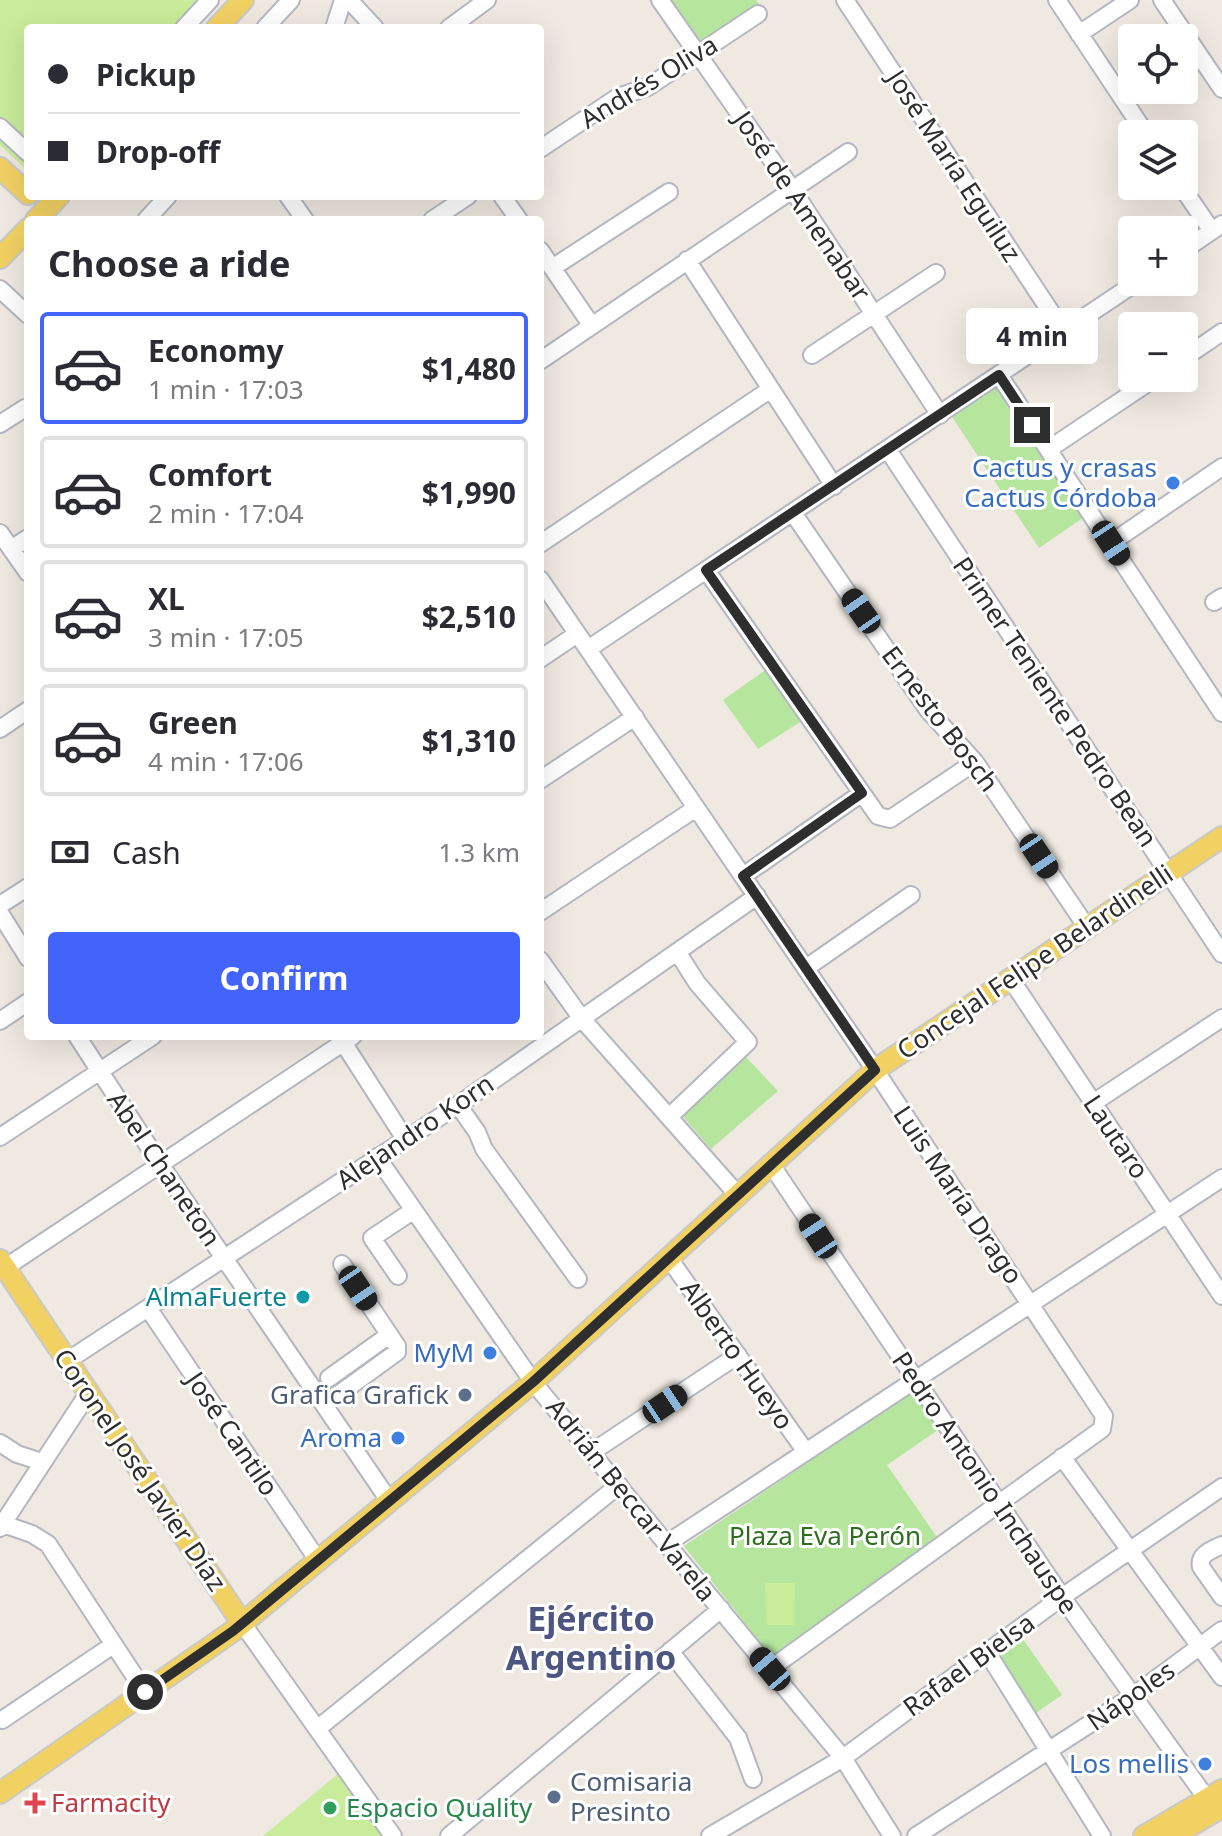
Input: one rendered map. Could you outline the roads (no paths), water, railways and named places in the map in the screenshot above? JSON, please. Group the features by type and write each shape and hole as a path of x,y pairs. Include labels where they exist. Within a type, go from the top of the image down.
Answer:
{"main road":[{"path":"206,24 228,0"},
{"path":"221,24 243,0"},
{"path":"0,168 24,188"},
{"path":"0,258 24,233"},
{"name":"Concejal Felipe Belardinelli","path":"0,1793 242,1623 533,1382 875,1070 1222,837"},
{"name":"Coronel José Javier Díaz","path":"2,1266 242,1623"},
{"path":"1144,1836 1217,1798"},
{"path":"1173,1836 1217,1798"}],"street":[{"path":"188,24 210,0"},
{"path":"269,24 291,0"},
{"path":"335,24 343,0"},
{"path":"349,0 371,24"},
{"path":"454,24 487,0"},
{"name":"José de Amenabar","path":"660,0 792,189 940,415"},
{"name":"José María Eguiluz","path":"845,0 1064,332"},
{"path":"1057,0 1137,120"},
{"path":"1079,34 1130,0"},
{"path":"1162,0 1222,89"},
{"name":"Andrés Oliva","path":"544,146 618,97 648,87 758,14"},
{"path":"0,127 24,149"},
{"path":"544,358 848,152"},
{"path":"552,268 669,192"},
{"path":"150,216 164,200"},
{"path":"438,216 462,200"},
{"path":"1193,200 1217,228 1198,241"},
{"path":"544,256 592,326"},
{"path":"687,260 834,486"},
{"path":"812,355 936,273"},
{"path":"0,289 24,311"},
{"path":"588,649 1118,295"},
{"path":"1198,348 1222,332"},
{"path":"999,375 1222,713"},
{"path":"544,541 771,389"},
{"path":"1049,449 1134,392"},
{"path":"0,424 24,409"},
{"name":"Primer Teniente Pedro Bean","path":"888,450 1222,954"},
{"path":"1111,543 1222,467"},
{"name":"Ernesto Bosch","path":"793,513 928,710 975,762 1086,926"},
{"path":"0,533 24,567"},
{"path":"11,549 24,541"},
{"path":"706,570 878,816 890,819 975,762"},
{"name":"Luis María Drago","path":"544,585 875,1070 1104,1416 1102,1429 1062,1457"},
{"path":"544,656 577,634"},
{"path":"0,729 24,713"},
{"path":"544,777 635,717"},
{"path":"743,876 862,793"},
{"path":"544,909 696,808"},
{"path":"0,905 24,890"},
{"path":"806,968 911,895"},
{"name":"Alejandro Korn","path":"67,1361 458,1105 757,896"},
{"path":"0,913 24,952"},
{"path":"669,1117 748,1042 697,983 678,953"},
{"path":"544,966 582,1019 737,1194"},
{"name":"Lautaro","path":"1010,978 1222,1296"},
{"path":"0,1021 24,1005"},
{"path":"1093,1103 1222,1018"},
{"name":"Abel Chaneton","path":"80,1040 388,1499"},
{"path":"0,1137 147,1040"},
{"path":"2,1266 160,1164 342,1040"},
{"path":"346,1040 405,1139"},
{"path":"458,1105 477,1132 484,1149 578,1279"},
{"name":"Adrián Beccar Varela","path":"377,1157 533,1382 843,1758 892,1836"},
{"name":"Pedro Antonio Inchauspe","path":"770,1163 1062,1597 1133,1696 1217,1798"},
{"path":"666,1544 1222,1178"},
{"path":"398,1276 372,1238 414,1210"},
{"name":"Alberto Hueyo","path":"668,1257 806,1452"},
{"path":"324,1405 397,1352 397,1346 342,1264"},
{"name":"José Cantilo","path":"148,1308 317,1559"},
{"path":"329,1378 389,1335"},
{"path":"592,1452 738,1355"},
{"path":"89,1392 1,1526 32,1534 48,1544 145,1692"},
{"path":"0,1443 17,1454 42,1462"},
{"path":"770,1669 1062,1457 1222,1677"},
{"path":"317,1729 619,1485"},
{"name":"Rafael Bielsa","path":"710,1836 843,1758 1129,1549 1222,1487"},
{"path":"1222,1545 1200,1561 1222,1597"},
{"path":"449,1836 721,1609"},
{"name":"Coronel José Javier Díaz","path":"242,1623 393,1836"},
{"name":"Nápoles","path":"916,1836 1133,1696 1222,1630"},
{"path":"2,1720 113,1645"},
{"path":"670,1651 738,1738 753,1779"},
{"path":"987,1652 1102,1836"}],"place":[{"name":"Cactus y crasas Cactus Córdoba","path":"1173,483"},
{"name":"AlmaFuerte","path":"303,1297"},
{"name":"MyM","path":"490,1353"},
{"name":"Grafica Grafick","path":"465,1395"},
{"name":"Aroma","path":"398,1438"},
{"name":"Los mellis","path":"1205,1764"},
{"name":"Comisaria Presinto","path":"554,1797"},
{"name":"Farmacity","path":"35,1803"},
{"name":"Espacio Quality","path":"330,1808"}],"district":[{"name":"Ejército Argentino","path":"591,1638"}],"park label":[{"name":"Plaza Eva Perón","path":"825,1536"}]}
